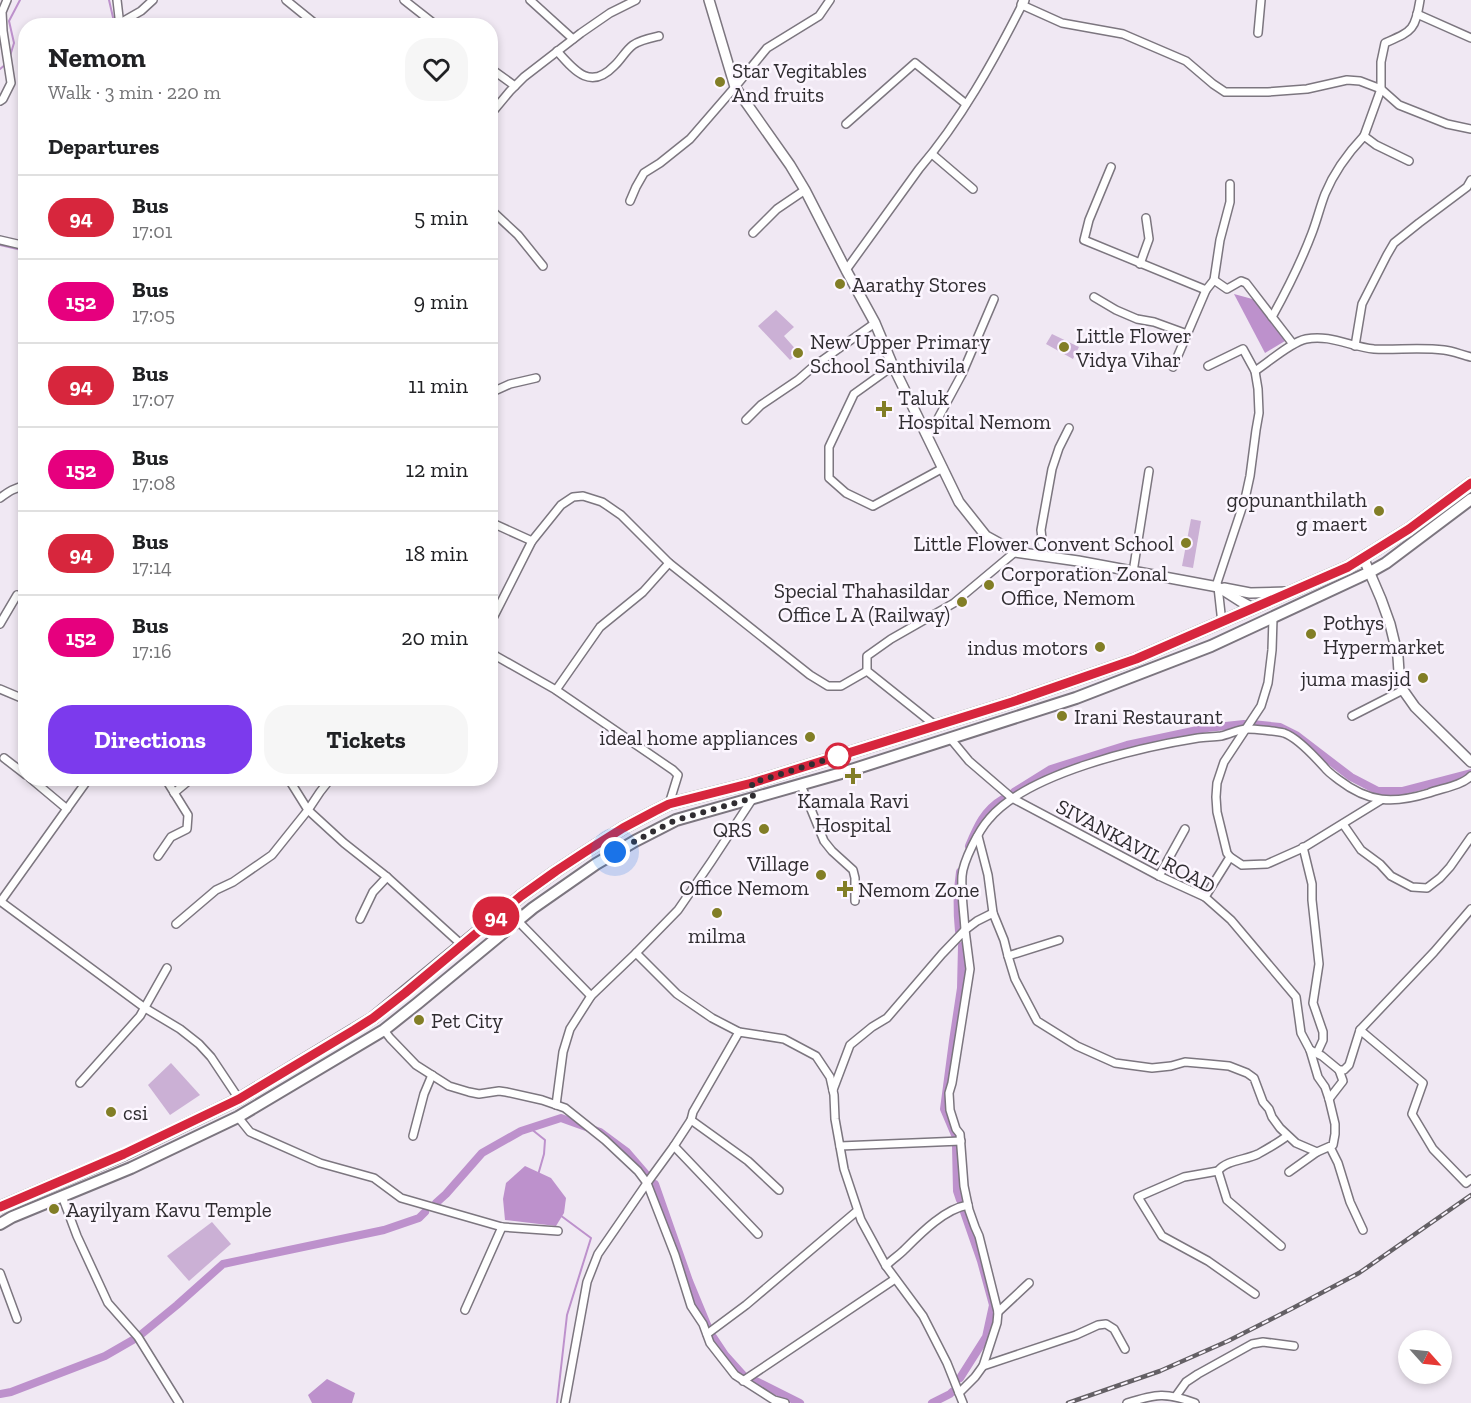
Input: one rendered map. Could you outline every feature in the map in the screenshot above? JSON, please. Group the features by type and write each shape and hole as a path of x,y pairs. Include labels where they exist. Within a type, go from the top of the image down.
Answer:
{"main road":[{"path":"0,1207 124,1154 239,1099 373,1018 521,896 623,828 669,804 752,783 936,726 1136,659 1348,567 1409,529 1471,483"},
{"path":"0,1224 130,1168 238,1117 384,1030 517,920 596,864 676,820 845,772 1076,698 1201,650 1370,572 1386,563 1471,499"},
{"path":"1253,608 1262,623"},
{"path":"752,783 753,798"}],"street":[{"path":"0,101 11,83 2,12 7,0"},
{"path":"117,0 119,18"},
{"path":"130,18 153,0"},
{"path":"286,0 308,18"},
{"path":"404,0 426,18"},
{"path":"530,0 573,39"},
{"path":"498,106 515,86 557,51 610,13 636,0"},
{"path":"709,0 735,87 805,190 875,323 893,366 959,502 986,536 1015,552 1078,561 1250,593 1293,592"},
{"path":"630,201 645,173 660,164 690,139 766,48 819,16 830,0"},
{"path":"1258,33 1262,0"},
{"path":"1272,317 1299,265 1326,192 1352,149 1364,136 1381,89 1381,62 1385,43 1406,34 1411,29 1420,0"},
{"path":"846,270 966,104 993,63 1023,2 1062,23 1123,34 1186,62 1225,92 1268,92 1307,88 1347,80 1360,81 1381,89 1399,105 1415,112 1447,124 1471,129"},
{"path":"1417,14 1471,38"},
{"path":"557,51 577,73 595,78 613,68 630,47 659,36"},
{"path":"846,124 915,63 966,104"},
{"path":"498,74 515,86"},
{"path":"1364,136 1376,145 1409,160"},
{"path":"932,154 973,189"},
{"path":"1111,167 1089,220 1084,240 1206,290"},
{"path":"1355,346 1362,304 1394,243 1467,187 1471,180"},
{"path":"1173,367 1206,290 1214,280 1220,240 1230,202 1230,184"},
{"path":"753,233 777,209 805,190"},
{"path":"498,216 518,235 543,266"},
{"path":"1140,264 1149,239 1146,218"},
{"path":"0,240 18,244"},
{"path":"1214,280 1227,289 1241,281 1246,283 1293,344"},
{"path":"1094,297 1137,319 1154,322 1187,334"},
{"path":"928,437 962,374 994,299"},
{"path":"746,420 761,405 875,323"},
{"path":"1256,371 1303,339 1325,337 1374,349 1445,350 1471,357"},
{"path":"1208,366 1243,349 1256,371 1258,389 1259,413 1250,476 1217,587 1222,623"},
{"path":"893,366 854,394 829,447 829,478 846,493 873,506 943,468"},
{"path":"498,389 536,378"},
{"path":"1044,556 1041,530 1052,469 1069,429"},
{"path":"1133,572 1149,471"},
{"path":"0,498 18,487"},
{"path":"498,608 532,541 561,505 573,497 583,496 603,502 621,516 669,563 810,675 828,686 841,686 867,671"},
{"path":"498,526 532,541"},
{"path":"867,671 867,656 891,639 954,603 1015,552"},
{"path":"1364,557 1390,624 1403,690 1415,707 1471,762"},
{"path":"556,690 600,627 643,592 669,563"},
{"path":"1217,587 1253,608"},
{"path":"0,624 17,595"},
{"path":"1273,618 1268,682 1261,706 1224,762 1217,783 1215,797 1217,812 1227,853 1242,865 1267,864 1303,847 1381,800"},
{"path":"498,658 556,690 678,775 669,804"},
{"path":"867,671 936,726"},
{"path":"0,689 18,697"},
{"path":"1352,716 1403,690"},
{"path":"959,1393 983,1366 996,1329 998,1312 964,1186 962,1141 950,1110 949,1093 970,969 963,907 963,873 978,836 988,819 1012,798 1065,771 1148,748 1221,736 1246,729 1285,734 1312,754 1327,770 1350,788 1381,800 1404,800 1468,779 1471,776"},
{"name":"SIVANKAVIL ROAD","path":"950,738 969,761 1012,798 1160,876 1205,897 1231,920 1296,997 1301,1033 1314,1052 1318,1077 1329,1099 1335,1134 1333,1145 1330,1146"},
{"path":"4,758 18,769"},
{"path":"801,785 824,841 854,870 855,901"},
{"path":"40,786 67,809"},
{"path":"83,786 0,901 145,1008 180,1029 199,1044 211,1057 239,1099"},
{"path":"158,856 171,837 187,829 188,815 170,786"},
{"path":"174,793 182,786"},
{"path":"293,786 308,810 462,945"},
{"path":"176,924 216,890 233,882 272,855 325,786"},
{"path":"556,1105 563,1052 570,1029 591,996 678,910 753,798"},
{"path":"1343,824 1361,850 1380,864 1391,876 1412,887 1427,888 1440,878 1471,837"},
{"path":"1160,876 1185,829"},
{"path":"978,836 988,875 993,913 1004,940 1015,979 1037,1021 1077,1046 1115,1063 1152,1068 1185,1062 1229,1066 1247,1073 1254,1078 1263,1102 1287,1136 1296,1143 1317,1152"},
{"path":"1303,847 1312,884 1319,964 1313,1003 1323,1032 1323,1040 1314,1052 1339,1070 1343,1081 1329,1099"},
{"path":"1205,897 1230,857"},
{"path":"360,919 373,892 387,877"},
{"path":"1339,1070 1344,1070 1349,1065 1360,1030 1440,946 1471,909"},
{"path":"833,1090 850,1045 887,1018 936,960 965,930 993,913"},
{"path":"517,920 591,996"},
{"path":"1008,956 1059,940"},
{"path":"636,953 677,994 712,1018 740,1032 784,1039 816,1056 830,1077 844,1169 857,1211 886,1266 923,1316 947,1363 963,1403"},
{"path":"80,1083 140,1016 167,968"},
{"path":"384,1030 410,1060 449,1086 480,1094 506,1092 566,1108 605,1140 638,1171 647,1183 675,1255 690,1306 703,1324 710,1343 735,1375 774,1400 785,1403"},
{"path":"1360,1030 1423,1083 1412,1114 1433,1149 1466,1183 1471,1179"},
{"path":"565,1403 587,1282 598,1254 691,1120 693,1112 740,1032"},
{"path":"413,1136 424,1094 432,1075"},
{"path":"238,1117 250,1132 320,1163 374,1178 401,1198 502,1227 558,1231"},
{"path":"691,1120 748,1161 779,1190"},
{"path":"1254,1294 1208,1261 1162,1236 1138,1197 1184,1177 1218,1171 1221,1167 1258,1154 1287,1136"},
{"path":"840,1146 962,1141"},
{"path":"674,1146 758,1234"},
{"path":"1289,1172 1317,1152 1330,1146 1338,1163 1350,1202 1363,1230"},
{"path":"1218,1171 1227,1200 1281,1246"},
{"path":"62,1196 77,1236 108,1303 138,1336 179,1403"},
{"path":"886,1266 932,1224 959,1207 969,1206"},
{"path":"707,1334 746,1305 857,1211"},
{"path":"465,1310 502,1227"},
{"path":"0,1274 17,1319"},
{"path":"743,1381 895,1279"},
{"path":"998,1312 1029,1283"},
{"path":"983,1366 1106,1324 1114,1329 1125,1349"},
{"path":"1176,1396 1192,1378 1252,1344 1263,1342 1294,1346"},
{"path":"1127,1403 1159,1395 1176,1396 1195,1403"}],"shaded area":[{"path":"1234,294 1256,300 1285,341 1265,353"},
{"path":"776,310 794,327 784,336 799,353 790,360 758,326"},
{"path":"1052,334 1079,347 1073,359 1046,344"},
{"path":"1191,519 1201,521 1193,568 1182,566"},
{"path":"171,1063 200,1095 170,1115 148,1085"},
{"path":"525,1166 551,1178 566,1198 564,1213 556,1226 505,1220 503,1199 506,1183"},
{"path":"212,1222 231,1244 189,1281 167,1256"},
{"path":"327,1379 355,1393 352,1403 312,1403 308,1395"}],"waterway":[{"path":"10,56 14,43 9,21 20,0"},
{"path":"109,0 113,18"},
{"path":"0,69 6,64"},
{"path":"0,245 18,249"},
{"path":"1014,792 1051,769 1127,745 1207,728 1244,724"},
{"path":"1252,724 1280,727 1296,735 1351,777 1378,791 1402,791 1471,773"},
{"path":"969,846 986,814 1003,799"},
{"path":"959,931 960,872"},
{"path":"955,1135 944,1109 961,988 962,946"},
{"path":"436,1203 482,1153 521,1131 561,1118 600,1132 627,1152 646,1174"},
{"path":"530,1128 545,1140 538,1175"},
{"path":"956,1146 957,1191 960,1200"},
{"path":"655,1184 689,1281 708,1327"},
{"path":"0,1394 11,1392 105,1356 138,1337 223,1264 384,1230 419,1218 425,1212"},
{"path":"960,1378 986,1337 993,1305 964,1212"},
{"path":"557,1403 567,1315 591,1238 560,1215"},
{"path":"713,1337 743,1375"},
{"path":"756,1381 800,1403"},
{"path":"932,1403 952,1392"}],"railway":[{"path":"1068,1403 1160,1371 1228,1341 1293,1308 1359,1273 1471,1195"}],"bus line":[{"name":"94","path":"0,1207 124,1154 239,1099 354,1030 405,993 521,896 623,828 669,804 752,783 1012,702 1136,659 1348,567 1409,529 1471,483"}],"place":[{"name":"Star Vegitables And fruits","path":"720,82"},
{"name":"Aarathy Stores","path":"840,284"},
{"name":"Little Flower Vidya Vihar","path":"1064,347"},
{"name":"New Upper Primary School Santhivila","path":"798,353"},
{"name":"Taluk Hospital Nemom","path":"884,409"},
{"name":"gopunanthilath g maert","path":"1379,511"},
{"name":"Little Flower Convent School","path":"1186,543"},
{"name":"Corporation Zonal Office, Nemom","path":"989,585"},
{"name":"Special Thahasildar Office L A (Railway)","path":"962,602"},
{"name":"Pothys Hypermarket","path":"1311,634"},
{"name":"indus motors","path":"1100,647"},
{"name":"juma masjid","path":"1423,678"},
{"name":"Irani Restaurant","path":"1062,716"},
{"name":"ideal home appliances","path":"810,737"},
{"name":"Kamala Ravi Hospital","path":"853,776"},
{"name":"QRS","path":"764,829"},
{"name":"Village Office Nemom","path":"821,875"},
{"name":"Nemom Zone","path":"845,889"},
{"name":"milma","path":"717,913"},
{"name":"Pet City","path":"419,1020"},
{"name":"csi","path":"111,1112"},
{"name":"Aayilyam Kavu Temple","path":"54,1209"}],"route":[{"path":"615,852 676,820 753,798 752,783 838,756"}]}
